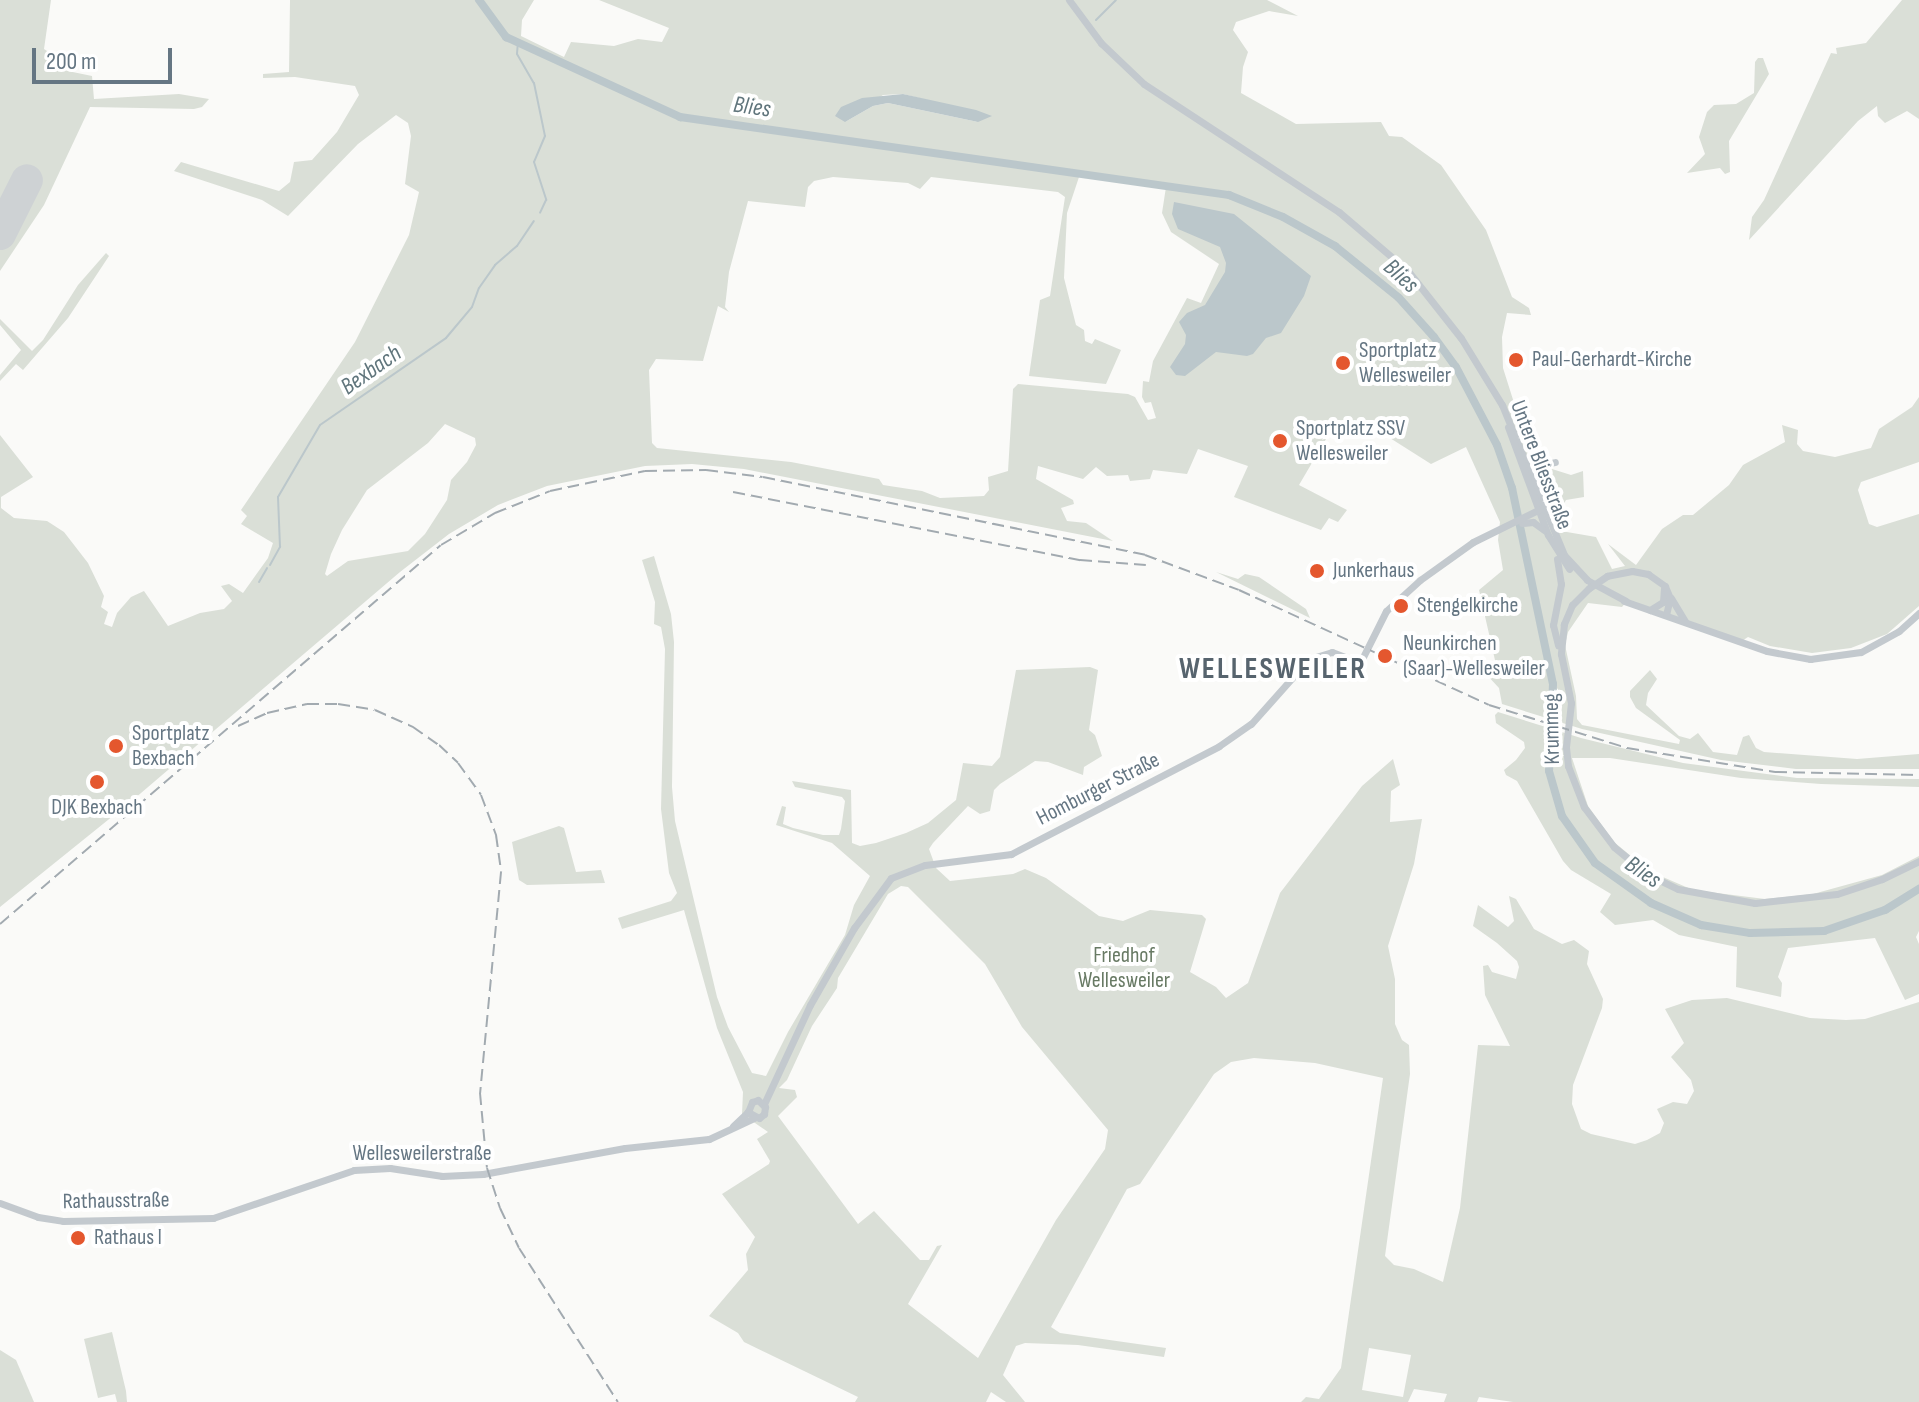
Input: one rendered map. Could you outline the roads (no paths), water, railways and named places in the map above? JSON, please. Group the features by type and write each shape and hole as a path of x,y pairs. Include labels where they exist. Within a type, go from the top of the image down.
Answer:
{"main road":[{"path":"1069,0 1101,43 1144,84 1320,198 1390,253 1446,317 1488,381"},
{"name":"Untere Bliesstraße","path":"1488,381 1526,459 1536,514 1587,580 1626,601"},
{"name":"Untere Bliesstraße","path":"1488,381 1526,478 1536,514 1565,565 1584,583 1650,610 1787,656 1829,658 1861,652 1879,644 1919,613"},
{"path":"1526,459 1544,464 1555,462"},
{"name":"Homburger Straße","path":"761,1102 749,1104 751,1115 764,1114 761,1102 854,928 891,878 925,865 1011,854 1219,746 1251,724 1314,656 1332,652 1360,663 1386,611 1458,552 1536,514"},
{"path":"1552,544 1561,573 1553,625 1561,654"},
{"name":"Krummeg","path":"1660,581 1640,572 1607,576 1579,596 1564,624 1561,654 1571,703 1566,756 1577,793 1604,836 1647,874 1702,896 1765,903 1837,894 1882,879 1919,861"},
{"path":"1660,581 1678,614 1687,622"},
{"path":"1650,610 1665,598 1660,581"},
{"path":"1666,615 1669,593"},
{"name":"Wellesweilerstraße","path":"231,1213 354,1170 390,1168 442,1176 493,1173 625,1148 709,1139 751,1115"},
{"name":"Rathausstraße","path":"0,1203 38,1217 63,1221 201,1218 231,1213"}],"waterway":[{"name":"Blies","path":"479,0 506,37 680,117 1229,195 1283,217 1335,246 1399,298 1434,337 1456,367 1497,445 1512,488 1553,684 1549,771 1562,816 1595,863 1651,903 1701,925 1750,933 1824,931 1885,910 1919,889"},
{"path":"1096,20 1116,0"},
{"name":"Bexbach","path":"518,42 517,54 534,83 545,136 534,162 546,200 540,213"},
{"name":"Bexbach","path":"270,565 280,547 278,497 320,425 446,338 472,307 479,288 495,265 517,246 534,221"},
{"name":"Bexbach","path":"259,582 267,568"}],"railway":[{"path":"0,924 441,545 495,513 550,491 645,471 706,470 763,477 1145,555 1239,590 1489,705 1627,748 1775,772 1919,775"},
{"path":"733,492 1080,560 1146,565"},
{"path":"238,726 267,713 307,704 338,704 375,710 413,727 439,745 458,763 481,795 496,835 501,872 480,1093 487,1168 500,1208 519,1248 618,1402"}],"place":[{"name":"Paul-Gerhardt-Kirche","path":"1516,360"},
{"name":"Sportplatz Wellesweiler","path":"1343,363"},
{"name":"Sportplatz SSV Wellesweiler","path":"1280,441"},
{"name":"Junkerhaus","path":"1317,571"},
{"name":"Stengelkirche","path":"1401,606"},
{"name":"Neunkirchen (Saar)-Wellesweiler","path":"1385,656"},
{"name":"Sportplatz Bexbach","path":"116,746"},
{"name":"DJK Bexbach","path":"97,782"},
{"name":"Rathaus I","path":"78,1238"}],"district":[{"name":"WELLESWEILER","path":"1273,669"}],"park label":[{"name":"Friedhof Wellesweiler","path":"1124,968"}]}
